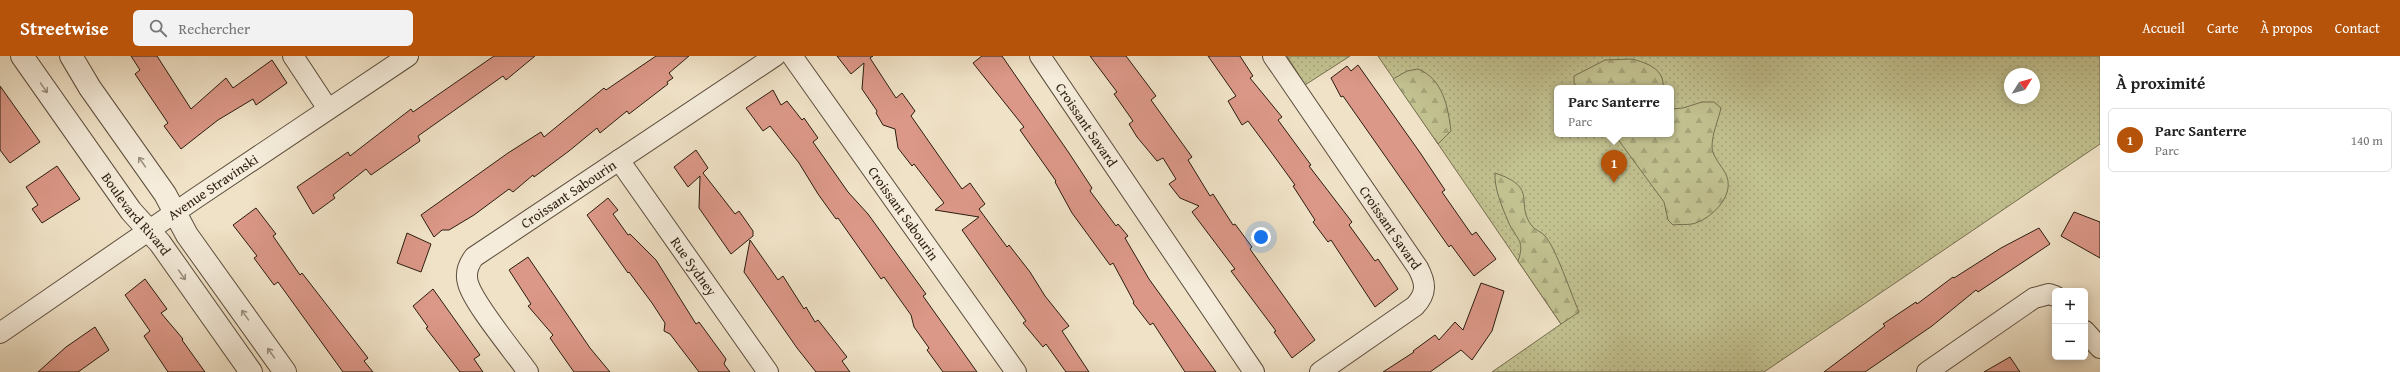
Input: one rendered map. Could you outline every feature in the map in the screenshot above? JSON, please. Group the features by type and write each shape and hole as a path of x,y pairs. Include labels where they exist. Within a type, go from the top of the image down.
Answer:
{"street":[{"name":"Boulevard Rivard","path":"22,56 130,211 160,243 251,372"},
{"name":"Boulevard Rivard","path":"71,56 90,88 165,194 187,235 285,372"},
{"path":"293,56 328,109"},
{"name":"Avenue Stravinski","path":"0,333 149,232 174,213 408,56"},
{"name":"Croissant Sabourin","path":"528,372 471,291 468,282 468,265 484,250 775,56"},
{"name":"Croissant Sabourin","path":"792,56 1016,372"},
{"name":"Croissant Savard","path":"1040,56 1254,372"},
{"name":"Croissant Savard","path":"1273,56 1418,268 1424,284 1424,292 1415,306 1320,372"},
{"name":"Rue Sydney","path":"619,160 768,372"},
{"path":"1927,372 2034,298 2049,294 2052,295"},
{"path":"2088,334 2100,348"}],"green space":[{"path":"1287,56 1350,56 1305,85"},
{"path":"1378,56 2100,56 2100,144 1764,372 1492,372 1561,324"},
{"path":"1632,59 1649,65 1661,76 1663,85 1576,85 1574,83 1574,76 1605,60"},
{"path":"1418,69 1433,80 1439,87 1446,103 1451,131 1438,144 1393,79 1407,71"},
{"path":"1702,102 1714,102 1721,108 1714,132 1712,147 1716,159 1727,177 1728,185 1724,200 1713,213 1699,222 1673,225 1668,220 1664,202 1616,137 1674,137 1674,109 1683,108"},
{"path":"1495,173 1517,184 1522,190 1527,218 1533,227 1545,236 1554,250 1579,312 1561,324 1518,261 1521,248 1520,243 1501,204 1497,191"}],"building":[{"path":"131,56 157,56 191,109 226,78 233,88 272,60 287,83 256,105 253,99 218,120 181,149 164,126 168,123 135,74 140,70"},
{"path":"494,56 535,56 506,80 503,76 418,136 420,141 371,175 366,169 333,195 335,198 313,214 297,187 348,152 350,156 411,109 413,112"},
{"path":"656,56 689,56 669,73 673,78 667,82 668,84 629,114 627,111 600,133 597,128 534,177 533,175 513,192 509,189 474,215 449,230 442,230 434,237 421,215 508,153 541,132 544,137 604,88 606,90"},
{"path":"837,56 873,56 870,58 896,98 902,93 915,111 911,116 962,189 970,183 985,204 979,209 1007,247 1009,245 1030,272 1045,296 1069,326 1062,331 1089,372 1066,372 1046,344 1043,347 1023,323 1026,321 962,230 979,217 935,210 944,203 914,164 912,166 898,148 895,129 883,125 876,113 877,111 862,89 864,63 851,74"},
{"path":"982,56 1002,56 1092,188 1090,191 1116,226 1118,224 1128,236 1125,238 1149,279 1216,372 1185,372 1153,323 1150,325 1133,303 1134,302 1113,263 1110,265 1072,213 1055,182 1056,181 1020,130 1024,127 973,63"},
{"path":"1090,56 1126,56 1156,96 1151,100 1192,157 1188,160 1210,196 1213,194 1233,225 1235,224 1252,247 1250,249 1315,340 1292,358 1274,332 1276,331 1231,271 1235,269 1192,212 1199,206 1180,198 1169,184 1176,179 1163,158 1157,161 1137,137 1129,124 1133,121 1114,94 1117,92"},
{"path":"1208,56 1240,56 1253,76 1250,78 1282,117 1278,120 1311,165 1309,166 1352,222 1349,225 1375,261 1378,259 1398,289 1375,307 1331,240 1328,242 1313,222 1315,220 1293,186 1295,185 1274,156 1248,121 1242,125 1228,101 1236,96"},
{"path":"1358,65 1421,154 1445,190 1442,192 1472,235 1476,232 1496,259 1474,276 1451,245 1449,247 1343,96 1341,97 1331,78 1347,66 1351,71"},
{"path":"0,86 40,142 10,163 0,150"},
{"path":"773,90 781,105 787,101 802,120 804,118 818,138 813,142 848,192 868,214 926,294 923,296 977,372 943,372 927,350 929,348 914,327 911,315 884,277 881,279 838,218 836,219 818,194 799,163 770,126 763,131 746,108"},
{"path":"696,150 708,168 703,173 735,214 739,211 753,231 753,236 731,254 699,208 700,176 688,187 674,167"},
{"path":"57,166 80,199 42,223 32,209 38,205 26,187"},
{"path":"608,198 618,210 613,214 628,235 630,234 656,260 696,324 699,322 726,359 724,364 730,372 699,372 670,334 664,331 665,323 652,303 629,272 628,273 587,215"},
{"path":"256,208 276,234 273,236 300,275 302,273 368,358 364,361 373,372 343,372 278,282 274,285 254,258 257,256 233,225"},
{"path":"2074,212 2100,222 2100,258 2061,236"},
{"path":"2039,228 2050,244 1978,292 1976,290 1932,326 1865,372 1824,372 1885,326 1883,324 1916,302 1917,304 1953,277 1954,278 2001,248"},
{"path":"407,233 431,244 421,272 397,263"},
{"path":"750,240 778,280 783,276 804,309 806,307 815,322 818,320 847,357 842,361 850,372 816,372 797,348 744,272"},
{"path":"528,257 590,348 610,372 574,372 550,338 553,335 528,306 531,304 509,270"},
{"path":"145,279 167,309 161,313 183,339 182,340 205,372 168,372 144,336 150,331 125,295"},
{"path":"1481,283 1504,291 1492,331 1472,360 1461,350 1430,372 1383,372 1414,352 1413,351 1435,335 1439,340 1455,322 1463,330"},
{"path":"433,289 480,355 474,359 483,372 460,372 426,328 428,327 413,306"},
{"path":"95,327 109,350 78,372 38,372 66,347"},
{"path":"2010,357 2020,372 1984,372"}],"place":[{"name":"Parc Santerre","path":"1614,183"}]}
